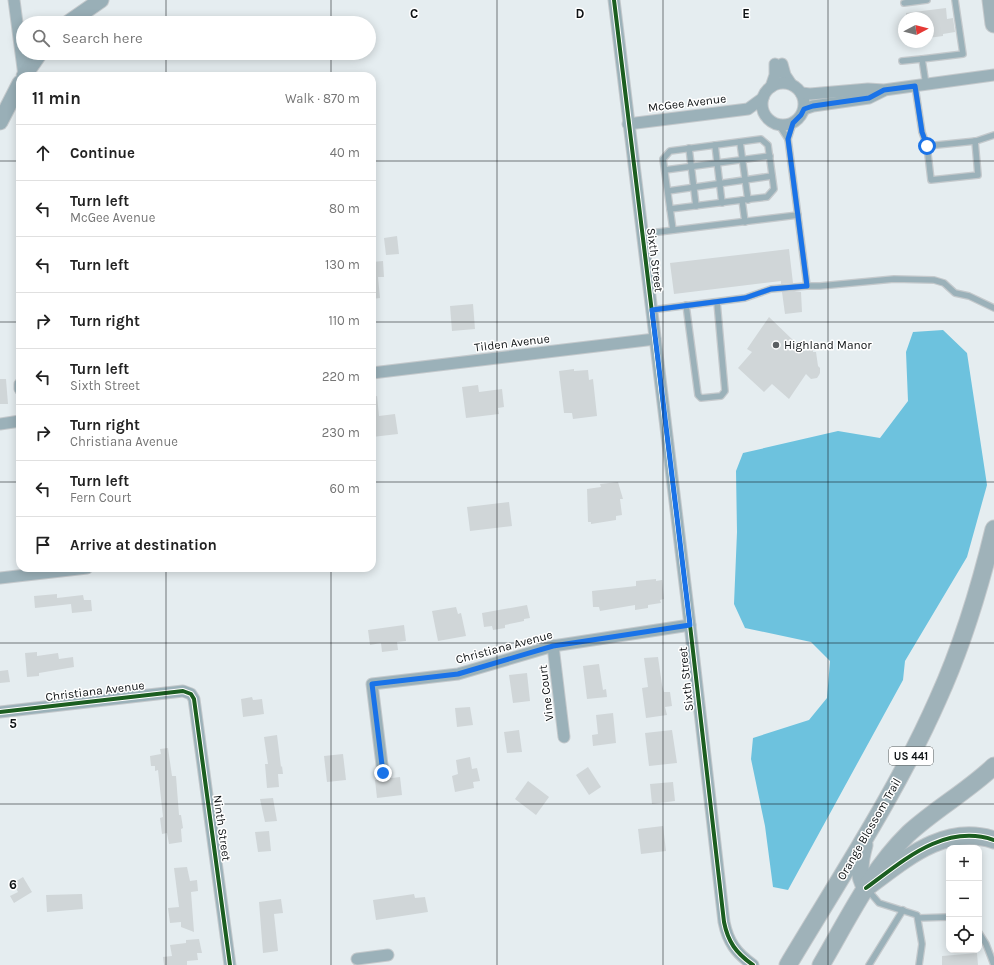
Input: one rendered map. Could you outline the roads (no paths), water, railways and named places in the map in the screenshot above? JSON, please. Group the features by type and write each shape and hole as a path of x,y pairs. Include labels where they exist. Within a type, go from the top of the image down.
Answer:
{"main road":[{"path":"991,0 994,24"},
{"name":"Orange Blossom Trail","path":"788,965 867,834 911,756 947,678 972,612 994,529"},
{"path":"821,965 866,888 880,868 908,835 994,766"},
{"path":"866,888 860,873 860,859 867,834"},
{"path":"866,888 916,851 936,842 972,837 994,840"}],"street":[{"path":"14,0 16,16"},
{"path":"78,16 101,0"},
{"name":"Sixth Street","path":"614,0 690,625 724,922 730,943 736,952 753,965"},
{"path":"22,60 23,72"},
{"path":"27,72 35,60"},
{"path":"779,64 790,84 801,93 804,109 801,115 793,123 779,125 767,117 764,111 763,98 771,87 779,64"},
{"path":"801,93 810,94 868,89 884,90 994,75"},
{"path":"771,87 784,83 790,84"},
{"path":"804,109 813,106 869,98 884,90"},
{"path":"0,122 16,91"},
{"name":"McGee Avenue","path":"628,124 748,109 763,98"},
{"name":"McGee Avenue","path":"748,109 767,117"},
{"name":"Tilden Avenue","path":"376,373 655,339"},
{"path":"0,424 16,422"},
{"path":"0,578 52,572"},
{"name":"Christiana Avenue","path":"383,773 372,684 458,674 553,646 690,625"},
{"name":"Vine Court","path":"553,646 564,737"},
{"name":"Christiana Avenue","path":"0,712 183,691 191,694"},
{"name":"Ninth Street","path":"191,694 194,699 230,965"},
{"path":"357,959 374,961 388,955"}],"lane":[{"path":"904,4 927,0"},
{"path":"902,61 963,54 955,0"},
{"path":"922,59 920,86 922,132 927,146 931,180 978,175 975,141"},
{"path":"793,123 788,139 807,286"},
{"path":"779,125 788,139"},
{"path":"927,146 975,141 994,135"},
{"path":"670,209 748,200 767,197 772,194 774,189 768,145 761,139 670,151 666,154 664,159 665,170 670,209 673,230"},
{"path":"740,142 748,200"},
{"path":"715,145 722,203"},
{"path":"689,148 696,206"},
{"path":"665,170 770,156"},
{"path":"668,191 772,176"},
{"path":"742,200 744,222"},
{"path":"642,234 798,215"},
{"path":"652,310 745,298 771,289 894,279 934,280 944,283 955,293 969,296 994,308"},
{"path":"686,305 698,395 701,398 721,396 724,391 716,302"},
{"path":"866,888 880,903 917,915 922,944 919,965"},
{"path":"869,965 902,910"},
{"path":"918,918 946,917"},
{"path":"982,938 994,965"}],"water":[{"path":"943,330 967,353 987,485 967,557 905,661 903,680 788,890 773,887 765,826 751,759 753,738 809,720 827,698 830,661 811,642 745,628 734,604 737,532 736,471 743,453 838,431 880,438 908,401 906,352 913,332"}],"place":[{"name":"Highland Manor","path":"776,345"}]}
